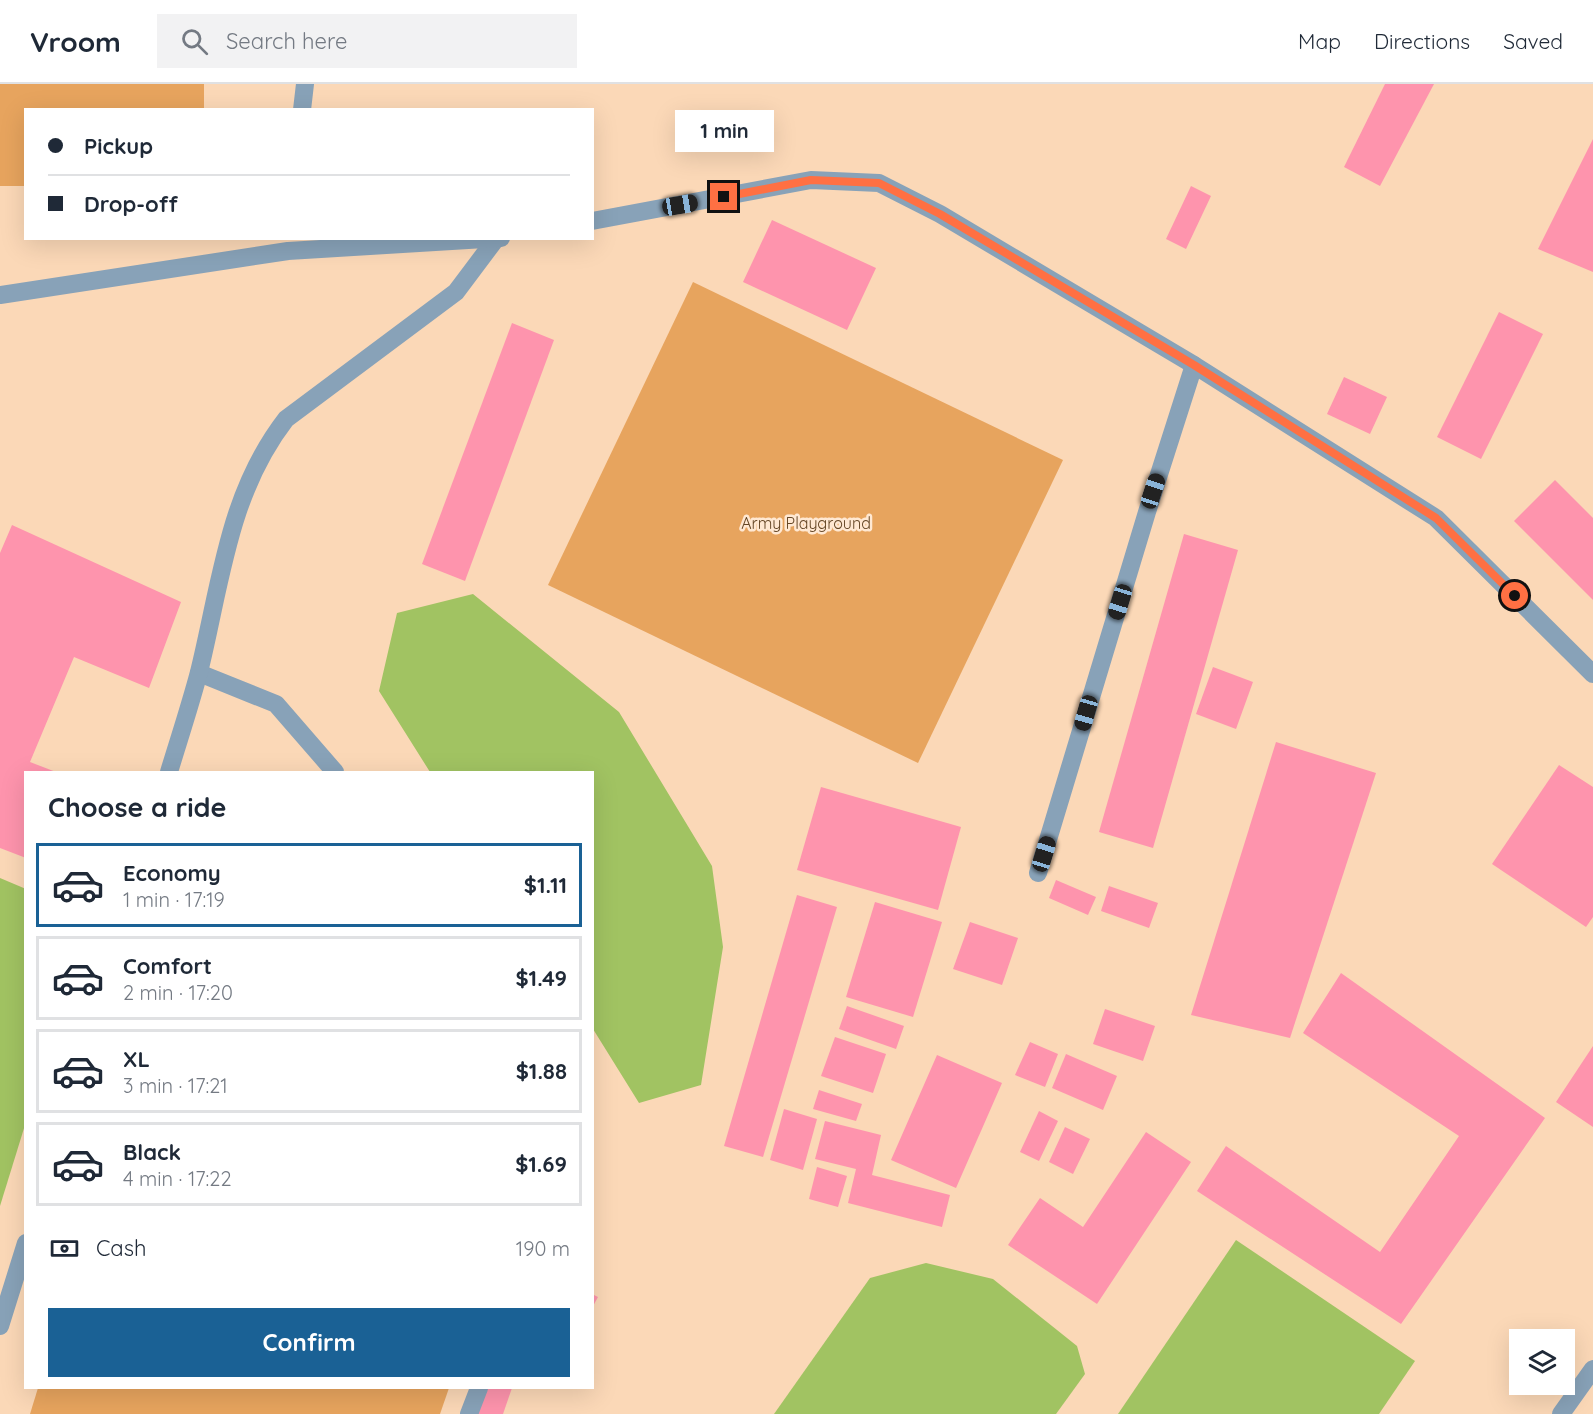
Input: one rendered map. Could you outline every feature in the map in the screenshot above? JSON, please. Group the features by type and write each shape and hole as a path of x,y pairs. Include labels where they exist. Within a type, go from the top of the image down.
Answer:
{"street":[{"path":"302,108 305,84"},
{"path":"594,221 811,180 879,183 940,214 1194,365 1436,518 1593,674"},
{"path":"0,295 289,245 463,240"},
{"path":"169,771 199,674 236,509 265,446 286,419 456,292 497,240"},
{"path":"1038,873 1194,365"},
{"path":"199,674 276,704 334,771"},
{"path":"0,1326 24,1249"},
{"path":"1561,1414 1593,1369"},
{"path":"469,1414 478,1389"}],"green space":[{"path":"0,84 204,84 204,108 24,108 24,186 0,186"},
{"name":"Army Playground","path":"693,282 1063,460 918,763 548,585"},
{"path":"38,1389 449,1389 440,1414 30,1414"}],"shaded area":[{"path":"473,594 619,712 712,866 723,947 701,1085 639,1103 594,1031 594,771 429,771 379,691 397,613"},
{"path":"0,878 24,888 24,1128 0,1206"},
{"path":"1236,1240 1415,1361 1379,1414 1118,1414"},
{"path":"926,1263 993,1279 1077,1346 1085,1374 1056,1414 774,1414 870,1278"}],"building":[{"path":"1385,84 1434,84 1380,186 1344,167"},
{"path":"1593,139 1593,272 1538,249"},
{"path":"1191,186 1211,196 1186,249 1166,239"},
{"path":"772,220 876,268 847,330 743,282"},
{"path":"1499,312 1543,334 1481,459 1437,437"},
{"path":"512,323 554,340 465,581 422,564"},
{"path":"1344,377 1387,397 1370,434 1327,414"},
{"path":"1555,480 1593,518 1593,600 1514,521"},
{"path":"12,525 181,602 149,688 74,657 30,762 53,771 24,771 24,857 0,848 0,553"},
{"path":"1184,534 1238,550 1153,848 1099,832"},
{"path":"1213,667 1253,682 1236,729 1196,714"},
{"path":"1276,742 1376,773 1290,1038 1191,1015"},
{"path":"1559,765 1593,787 1593,917 1586,927 1492,864"},
{"path":"821,787 961,827 938,910 797,870"},
{"path":"1056,880 1096,897 1088,915 1049,898"},
{"path":"1109,886 1158,903 1149,928 1101,911"},
{"path":"797,895 837,907 763,1157 724,1146"},
{"path":"875,902 942,922 913,1017 846,997"},
{"path":"970,922 1018,938 1002,985 953,969"},
{"path":"1341,973 1545,1118 1401,1324 1197,1191 1226,1146 1380,1252 1459,1136 1303,1033"},
{"path":"847,1006 904,1026 896,1049 839,1029"},
{"path":"1105,1009 1155,1026 1143,1061 1093,1044"},
{"path":"835,1037 886,1054 873,1093 821,1076"},
{"path":"1030,1042 1058,1054 1045,1087 1015,1075"},
{"path":"1593,1046 1593,1127 1556,1102"},
{"path":"1066,1054 1117,1076 1103,1110 1052,1088"},
{"path":"937,1055 1002,1083 956,1188 891,1160"},
{"path":"819,1090 862,1104 856,1121 813,1109"},
{"path":"784,1109 817,1119 803,1170 770,1160"},
{"path":"1039,1111 1058,1121 1039,1161 1020,1152"},
{"path":"825,1121 881,1135 872,1175 950,1195 942,1227 848,1203 856,1169 815,1159"},
{"path":"1065,1127 1090,1139 1073,1174 1049,1162"},
{"path":"1146,1132 1191,1162 1097,1304 1008,1245 1040,1198 1083,1227"},
{"path":"817,1167 847,1176 838,1207 809,1199"},
{"path":"480,1389 512,1389 503,1414 471,1414"}],"route":[{"path":"724,197 811,180 879,183 940,214 1194,365 1436,518 1515,596"}]}
